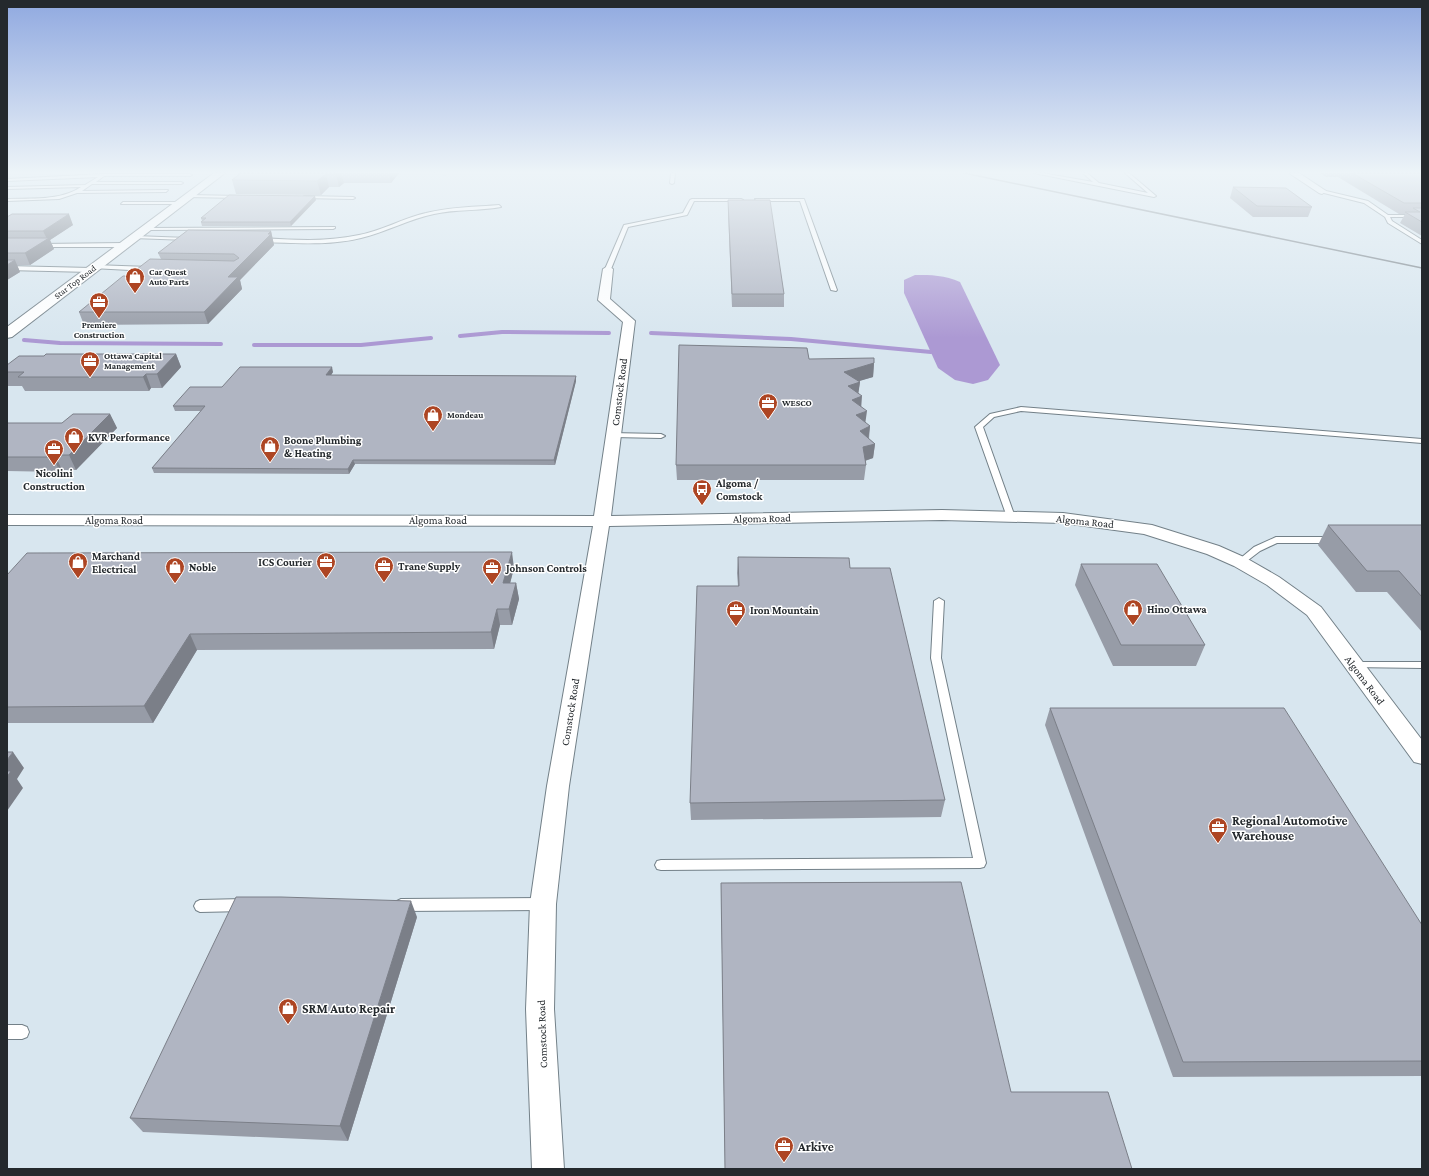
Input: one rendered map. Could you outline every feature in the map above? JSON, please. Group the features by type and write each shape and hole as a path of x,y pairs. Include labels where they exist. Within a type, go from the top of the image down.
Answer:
{"street":[{"name":"Star Top Road","path":"7,334 147,228"},
{"name":"Comstock Road","path":"548,1169 540,1009 543,904 558,786 602,521 629,321 604,300 608,270"},
{"name":"Algoma Road","path":"7,520 602,521 942,514 1064,518 1146,528 1214,550 1240,562 1273,581 1314,611 1422,756"}],"lane":[{"path":"140,233 333,228"},
{"path":"254,239 337,240 378,233 391,228"},
{"path":"608,270 625,228"},
{"path":"812,228 834,290"},
{"path":"1399,228 1422,242"},
{"path":"140,233 191,239"},
{"path":"31,246 124,245"},
{"path":"7,268 156,269"},
{"path":"1011,517 979,427 992,415 1013,411 1021,410 1422,440"},
{"path":"613,435 661,436"},
{"path":"1240,562 1257,549 1276,540 1338,540"},
{"path":"661,865 980,863 936,658 939,601"},
{"path":"1354,665 1422,665"},
{"path":"390,905 543,904"},
{"path":"200,906 256,905"},
{"path":"7,1032 22,1032"}],"shaded area":[{"path":"915,275 932,275 960,282 1000,365 988,380 973,384 955,380 938,368 904,293 904,280"}],"building":[{"path":"7,228 48,228 43,231 7,231"},
{"path":"729,228 774,228 784,294 732,294"},
{"path":"188,230 271,231 268,234 271,234 228,277 238,277 204,312 79,312 123,276 128,276 150,259 234,261 239,258 234,254 158,253"},
{"path":"7,238 49,238 25,253 7,253"},
{"path":"7,260 15,260 7,265"},
{"name":"WESCO","path":"679,345 807,348 809,359 874,358 874,363 844,372 860,382 848,386 862,396 852,400 867,411 856,415 870,426 860,431 875,444 863,447 866,465 676,465"},
{"path":"46,354 176,354 157,374 146,374 143,377 18,377 24,372 7,372 7,365 19,356 44,356"},
{"path":"240,367 332,367 326,375 576,376 554,460 353,460 348,469 152,468 205,406 173,406 190,387 222,387"},
{"path":"73,414 110,414 69,455 55,455 53,457 7,457 7,423 62,423"},
{"path":"1328,525 1422,525 1422,597 1399,571 1367,571"},
{"path":"512,552 503,583 516,583 509,609 497,609 491,632 190,634 144,706 7,707 7,575 27,553"},
{"path":"738,557 849,558 850,568 890,568 945,800 690,803 697,586 739,586"},
{"path":"1081,564 1157,564 1205,645 1121,645"},
{"name":"Regional Automotive Warehouse","path":"1050,708 1284,708 1422,925 1422,1061 1183,1062"},
{"path":"7,752 13,752 7,760"},
{"path":"7,771 11,771 7,777"},
{"path":"961,882 1011,1092 1108,1092 1132,1169 725,1169 721,883"},
{"name":"SRM Auto Repair","path":"236,897 411,901 340,1126 130,1118"}],"waterway":[{"path":"460,336 502,332 609,333"},
{"path":"651,333 791,339 931,352"},
{"path":"254,345 361,345 431,338"},
{"path":"24,340 60,343 221,344"}],"railway":[{"path":"1229,228 1422,268"}],"place":[{"name":"Car Quest Auto Parts","path":"135,294"},
{"name":"Premiere Construction","path":"99,319"},
{"name":"Ottawa Capital Management","path":"90,378"},
{"name":"WESCO","path":"768,420"},
{"name":"Mondeau","path":"433,432"},
{"name":"KVR Performance","path":"74,454"},
{"name":"Boone Plumbing & Heating","path":"270,463"},
{"name":"Nicolini Construction","path":"54,466"},
{"name":"Algoma / Comstock","path":"702,506"},
{"name":"Marchand Electrical","path":"78,579"},
{"name":"ICS Courier","path":"326,579"},
{"name":"Trane Supply","path":"384,583"},
{"name":"Noble","path":"175,584"},
{"name":"Johnson Controls","path":"492,585"},
{"name":"Hino Ottawa","path":"1133,626"},
{"name":"Iron Mountain","path":"736,627"},
{"name":"Regional Automotive Warehouse","path":"1218,844"},
{"name":"SRM Auto Repair","path":"288,1025"},
{"name":"Arkive","path":"784,1163"}]}
